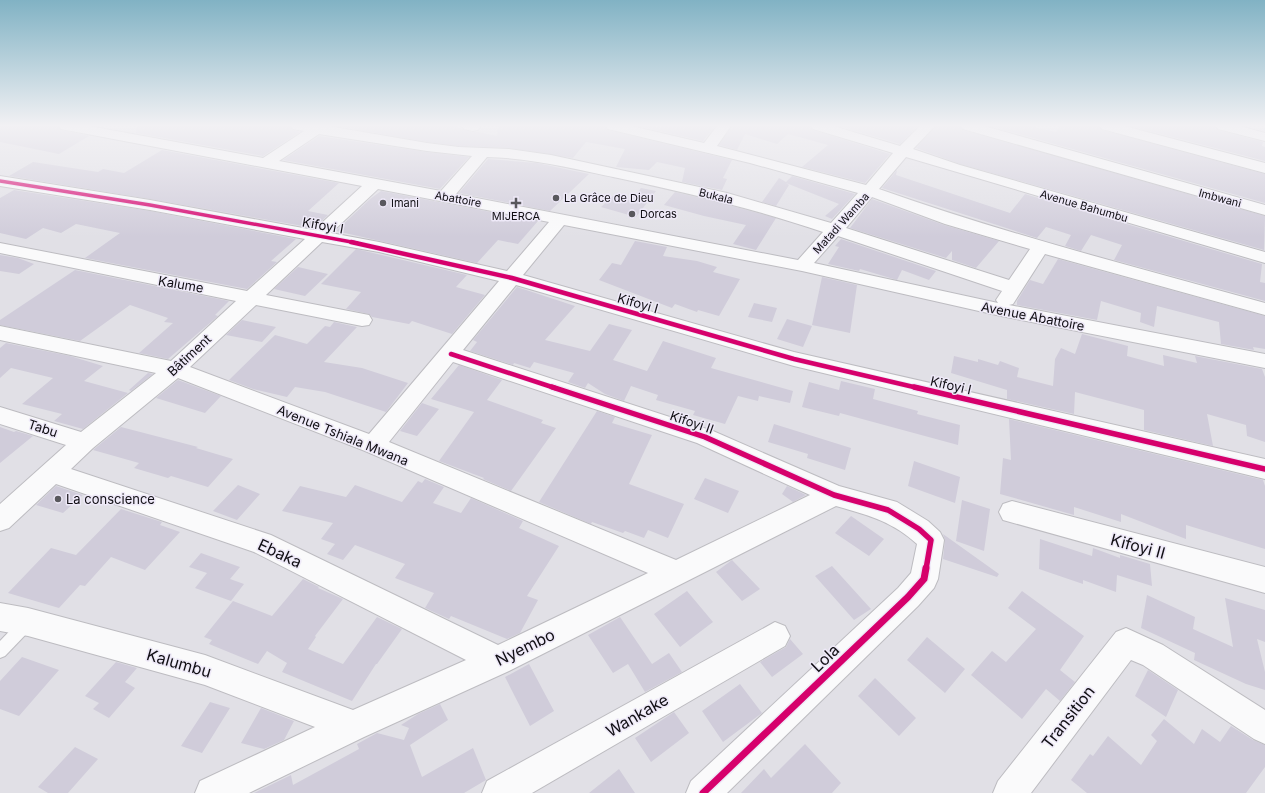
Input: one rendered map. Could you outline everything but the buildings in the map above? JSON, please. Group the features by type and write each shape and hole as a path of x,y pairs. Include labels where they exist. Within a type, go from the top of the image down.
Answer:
{"street":[{"name":"Abattoire","path":"266,163 802,266"},
{"path":"445,197 474,163"},
{"name":"Bukala","path":"570,163 734,200 834,230 1013,288"},
{"path":"764,163 869,191 951,220 1040,247 1265,309"},
{"name":"Matadi Wamba","path":"802,266 893,163"},
{"name":"Avenue Bahumbu","path":"940,163 1265,258"},
{"name":"Imbwani","path":"1099,163 1265,210"},
{"path":"1246,163 1265,168"},
{"name":"Kifoyi I","path":"0,181 379,247 512,278 794,359 1265,469"},
{"name":"Bâtiment","path":"0,520 85,442 175,369 251,297 320,236 374,184"},
{"path":"373,446 451,354 560,219"},
{"path":"1001,310 1013,288 1040,247"},
{"name":"Kalume","path":"0,248 362,320"},
{"name":"Avenue Abattoire","path":"802,266 1001,310 1265,361"},
{"name":"Avenue Tshiala Mwana","path":"0,333 175,369 373,446 675,572"},
{"name":"Kifoyi II","path":"451,354 705,437 834,495 888,510 919,529"},
{"name":"Tabu","path":"0,415 85,442"},
{"name":"Ebaka","path":"51,472 262,543 498,661"},
{"name":"Nyembo","path":"212,793 353,726 498,661 675,572 834,495"},
{"name":"Kifoyi II","path":"1012,512 1265,580"},
{"name":"Lola","path":"703,793 908,597 924,579 931,540 919,529"},
{"name":"Kalumbu","path":"0,617 28,622 205,670 353,726"},
{"name":"Wankake","path":"500,793 774,636"},
{"name":"Transition","path":"1010,793 1126,642 1153,655 1265,728"}],"lane":[{"path":"0,651 28,622"}],"cycle path":[{"path":"0,181 150,205 379,247 512,278 794,359 1265,469"},
{"path":"451,354 705,437 834,495 888,510 919,529 931,540 924,579 908,597 703,793"}],"place":[{"name":"La Grâce de Dieu","path":"556,198"},
{"name":"Imani","path":"383,203"},
{"name":"MIJERCA","path":"516,203"},
{"name":"Dorcas","path":"632,214"},
{"name":"La conscience","path":"58,499"}]}
